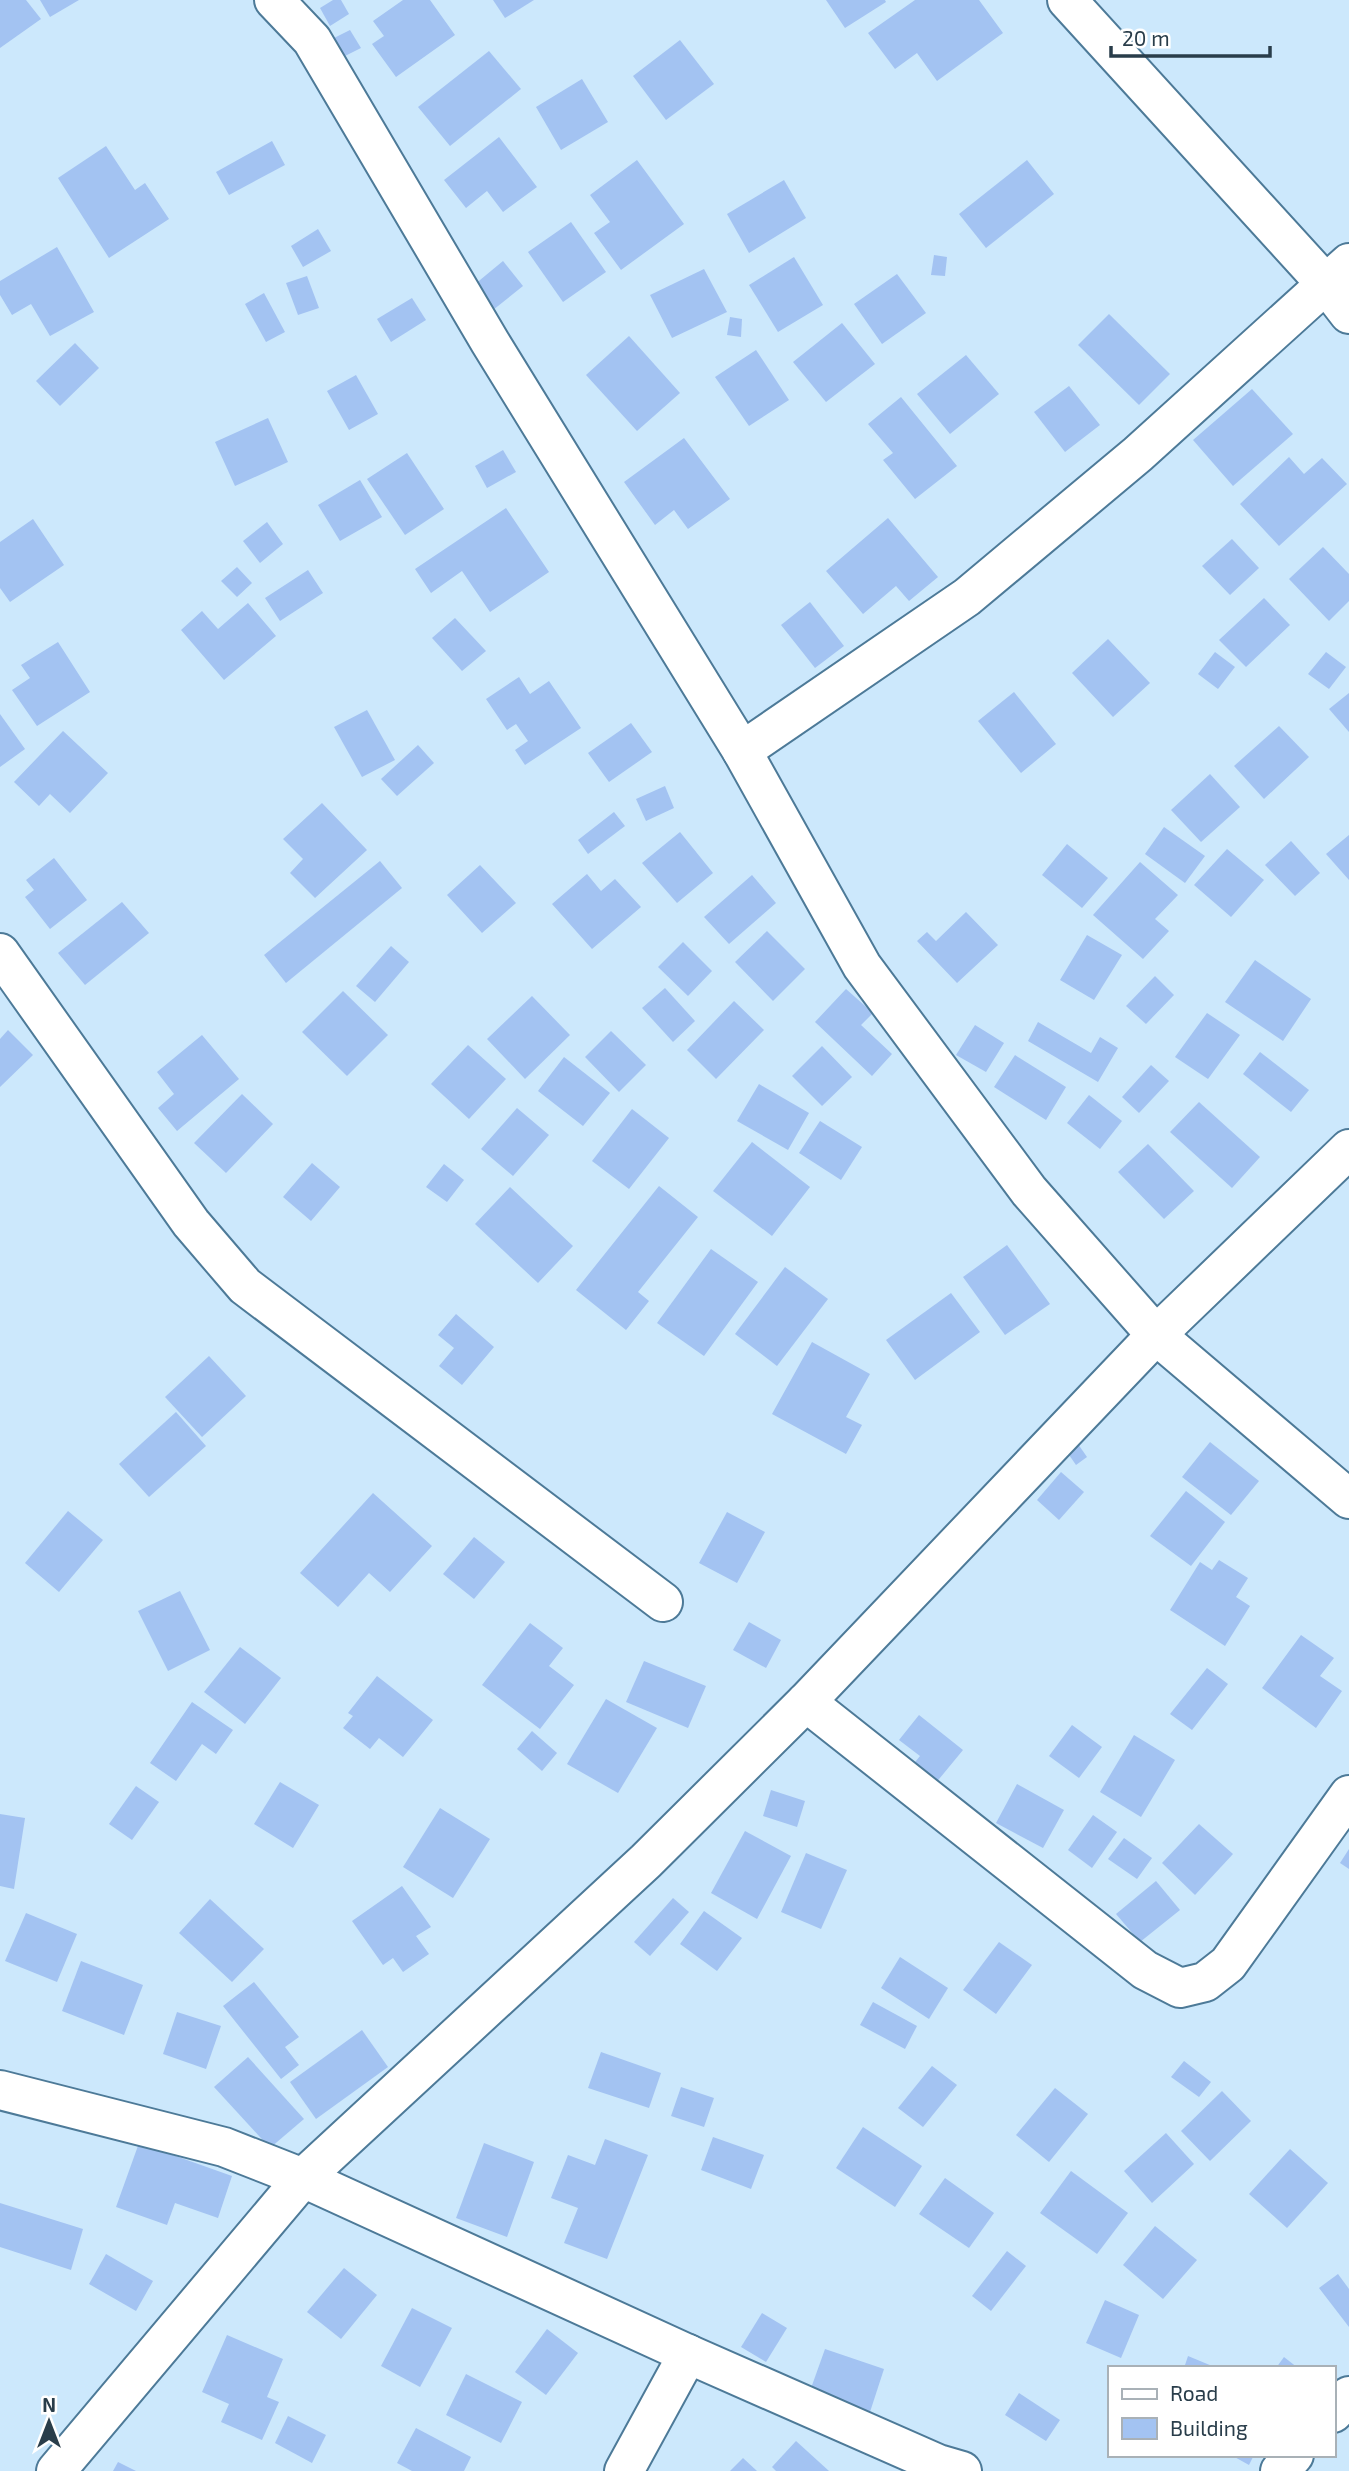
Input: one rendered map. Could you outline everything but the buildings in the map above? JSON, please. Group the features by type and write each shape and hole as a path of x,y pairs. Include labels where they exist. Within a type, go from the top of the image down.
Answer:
{"street":[{"path":"274,0 312,40 490,342 742,751 862,966 1029,1191 1156,1335 1349,1499"},
{"path":"1067,0 1337,273 1349,314"},
{"path":"742,751 967,597 1138,454 1337,273"},
{"path":"0,953 191,1223 244,1286 663,1602"},
{"path":"55,2471 303,2178 646,1861 806,1702 1156,1335 1349,1149"},
{"path":"806,1702 1145,1970 1180,1988 1205,1982 1228,1964 1349,1796"},
{"path":"0,2090 224,2147 303,2178 688,2354 938,2464 962,2471"},
{"path":"624,2471 688,2354"},
{"path":"1335,2411 1349,2396"},
{"path":"1280,2471 1292,2457"}]}
